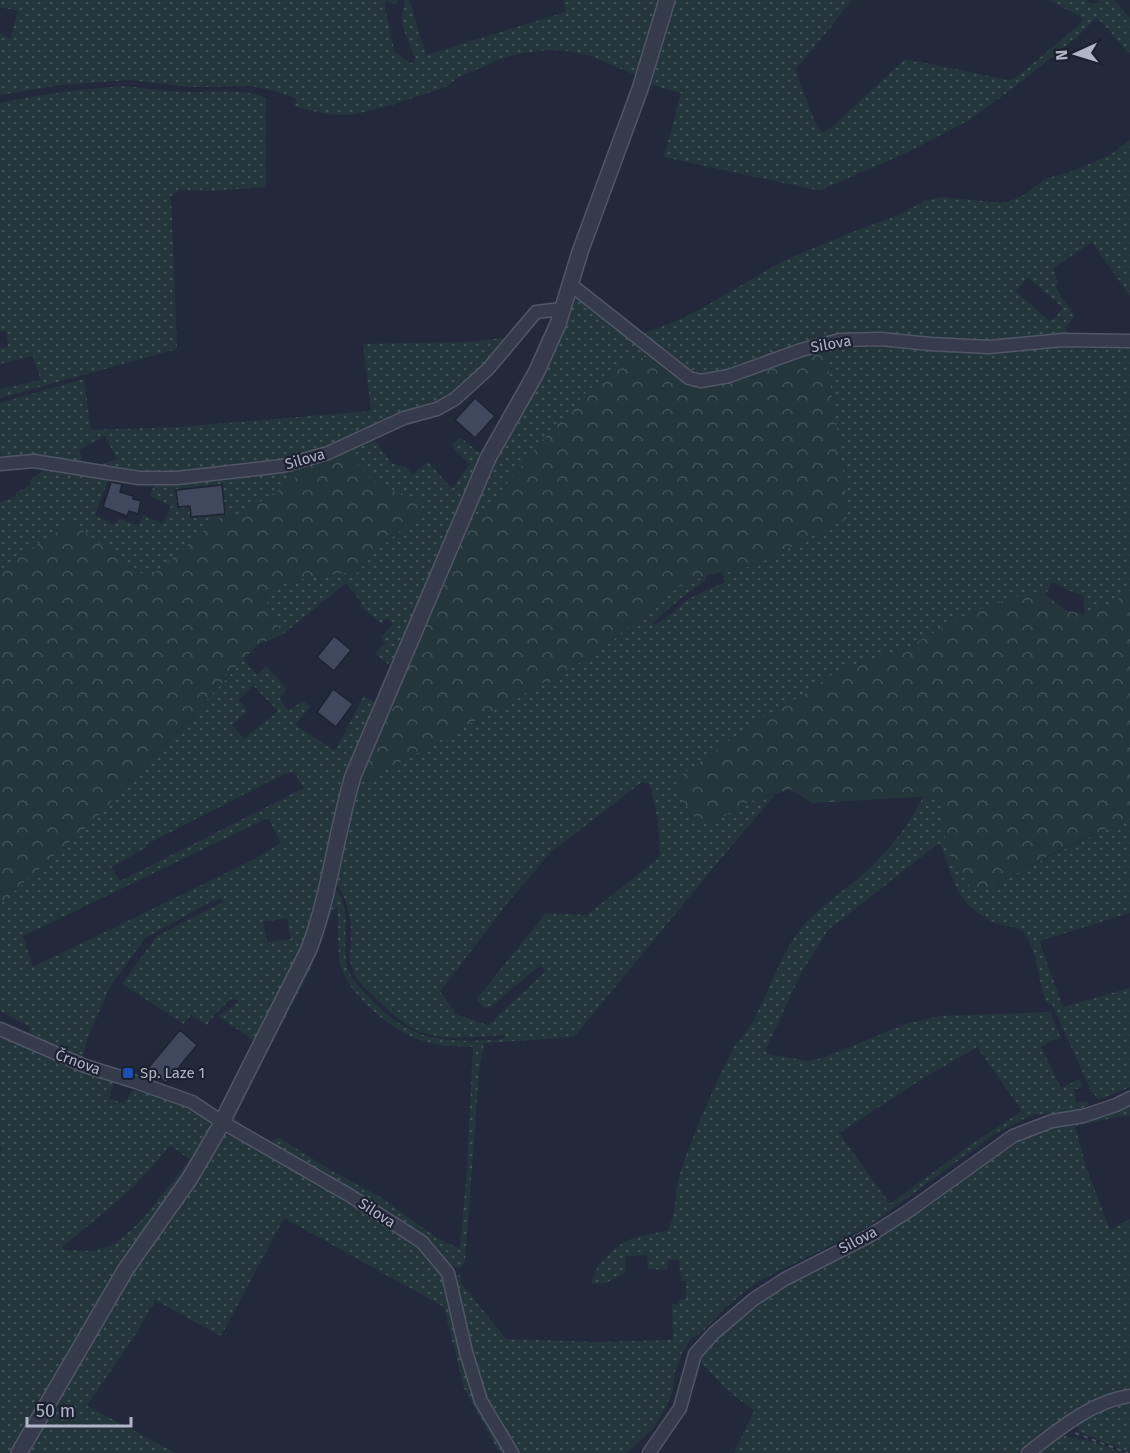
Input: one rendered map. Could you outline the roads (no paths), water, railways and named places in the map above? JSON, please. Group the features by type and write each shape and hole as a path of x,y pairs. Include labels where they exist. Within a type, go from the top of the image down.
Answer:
{"street":[{"path":"19,1453 126,1269 190,1178 222,1122 309,949 319,924 343,809 353,776 478,480 536,373 558,324 580,252 640,89 667,0"},
{"name":"Silova","path":"570,284 689,378 701,381 729,376 801,350 840,340 881,339 989,347 1063,339 1130,341"},
{"name":"Silova","path":"0,464 34,461 139,478 177,478 282,466 328,453 405,418 437,409 455,399 488,369 536,312 562,309"},
{"name":"Črnova","path":"0,1029 27,1043 85,1066 192,1102 222,1122"},
{"name":"Silova","path":"649,1453 680,1408 695,1354 714,1333 754,1299 785,1279 868,1236 907,1212 1013,1136 1052,1121 1094,1112 1130,1098"},
{"name":"Silova","path":"222,1122 349,1195 422,1242 448,1273 466,1352 481,1401 512,1453"},
{"path":"1028,1453 1061,1428 1092,1409 1121,1397 1130,1396"}],"place":[{"name":"Sp. Laze 1","path":"128,1073"}]}
